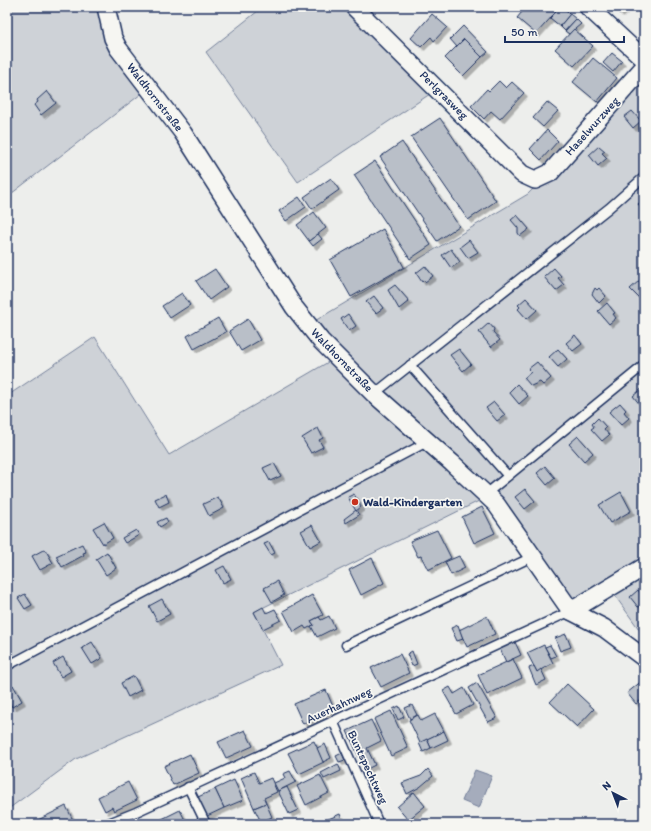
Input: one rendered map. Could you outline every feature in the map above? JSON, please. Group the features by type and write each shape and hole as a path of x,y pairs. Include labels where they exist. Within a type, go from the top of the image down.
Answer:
{"street":[{"name":"Waldhornstraße","path":"106,7 113,38 118,48 183,133 294,307 321,341 374,394 496,504 571,611 604,628 644,658"},
{"name":"Perlgrasweg","path":"354,7 522,174 535,180"},
{"path":"588,7 644,60"},
{"name":"Haselwurzweg","path":"535,180 550,173 644,67"},
{"path":"571,611 644,567"}],"lane":[{"path":"374,394 610,208 644,177"},
{"path":"410,365 508,476"},
{"path":"486,494 644,365"},
{"path":"7,666 427,442"},
{"path":"346,645 532,556"},
{"name":"Auerhahnweg","path":"106,824 118,822 188,787 571,611"},
{"name":"Buntspechtweg","path":"333,721 379,824"},
{"path":"188,787 206,824"}],"shaded area":[{"path":"7,7 99,7 105,43 145,91 7,197"},
{"path":"263,7 341,7 430,94 298,182 206,52"},
{"path":"644,74 644,636 610,589 561,611 485,498 254,612 281,665 76,759 7,810 7,396 95,337 169,455 342,354 313,322 528,194"}],"water":[{"path":"475,770 492,776 479,808 462,801"}],"building":[{"path":"526,7 550,7 556,12 536,34 517,18"},
{"path":"555,7 563,7 570,14 560,26 550,18 556,12 553,9"},
{"path":"627,7 620,14 615,8"},
{"path":"644,9 644,21 638,16"},
{"path":"432,14 447,27 434,41 431,37 421,47 411,38"},
{"path":"570,14 576,19 565,31 560,26"},
{"path":"576,19 581,24 569,34 565,31"},
{"path":"463,26 488,52 482,57 464,39 457,47 450,39"},
{"path":"574,29 593,46 574,66 555,49"},
{"path":"464,39 482,57 463,76 445,58"},
{"path":"612,53 622,61 613,72 603,63"},
{"path":"593,58 617,78 597,102 573,82"},
{"path":"499,81 506,88 512,82 524,93 500,119 491,111 484,119 471,106 487,89 489,91"},
{"path":"47,91 56,103 41,115 34,105 38,102 37,100"},
{"path":"547,102 558,111 543,127 533,118"},
{"path":"632,111 641,121 633,128 624,117"},
{"path":"440,118 496,201 468,220 411,137"},
{"path":"547,130 558,141 541,160 530,149"},
{"path":"402,142 459,226 437,241 380,157"},
{"path":"599,146 605,151 602,153 607,158 598,166 589,155"},
{"path":"375,161 431,245 410,259 354,175"},
{"path":"331,178 339,190 312,209 304,197"},
{"path":"299,197 306,207 286,221 279,211"},
{"path":"644,199 644,211 638,204"},
{"path":"314,212 326,228 309,241 297,225"},
{"path":"517,215 529,229 520,236 518,233 518,228 511,220"},
{"path":"383,229 404,267 351,297 330,260"},
{"path":"318,234 322,239 313,246 309,241"},
{"path":"469,240 478,252 468,258 460,247"},
{"path":"451,249 460,262 451,268 442,255"},
{"path":"425,266 433,276 425,282 424,280 422,282 416,273"},
{"path":"554,268 561,276 558,278 564,285 556,291 544,277"},
{"path":"215,269 227,287 209,300 196,281"},
{"path":"640,280 644,285 644,297 641,300 630,289"},
{"path":"395,285 409,301 399,309 388,290"},
{"path":"595,288 597,290 599,288 606,296 599,303 592,294"},
{"path":"182,293 190,305 170,318 162,306"},
{"path":"374,296 383,308 376,313 366,302"},
{"path":"526,298 537,310 527,319 518,309 520,307 518,305"},
{"path":"607,303 615,313 613,314 616,318 609,324 598,311"},
{"path":"348,314 356,326 349,331 341,319"},
{"path":"218,318 226,332 194,349 187,336"},
{"path":"248,319 260,340 241,351 229,331"},
{"path":"489,323 494,329 493,332 500,340 491,347 479,332"},
{"path":"575,335 582,344 573,351 566,343"},
{"path":"459,349 471,364 463,371 450,355"},
{"path":"558,349 567,359 558,367 549,357"},
{"path":"537,362 551,378 543,385 540,382 531,386 524,378 531,372 528,369"},
{"path":"517,384 528,396 519,404 509,392"},
{"path":"644,387 644,403 641,406 633,396"},
{"path":"494,402 505,415 497,421 486,408"},
{"path":"620,403 626,410 624,412 629,418 621,425 609,412"},
{"path":"598,418 606,427 604,429 609,435 602,441 591,429 594,427 592,424"},
{"path":"318,428 323,438 319,440 323,447 311,453 302,438"},
{"path":"578,436 593,453 584,461 569,444"},
{"path":"274,463 281,476 270,481 263,468"},
{"path":"545,466 555,478 547,485 537,473"},
{"path":"525,489 535,501 525,509 515,497"},
{"path":"621,492 631,511 610,523 599,505"},
{"path":"166,494 169,502 159,507 155,499"},
{"name":"Wald-Kindergarten","path":"354,494 361,507 356,511 348,497"},
{"path":"218,497 224,508 209,516 203,504"},
{"path":"482,507 495,533 474,543 462,517"},
{"path":"356,510 359,515 346,523 344,519"},
{"path":"166,518 168,522 160,527 157,522"},
{"path":"104,522 113,538 103,544 93,528"},
{"path":"312,525 321,541 310,547 301,531"},
{"path":"136,530 139,535 125,543 122,538"},
{"path":"437,530 451,558 428,570 421,556 418,557 410,541"},
{"path":"269,542 275,553 271,555 264,544"},
{"path":"82,544 86,552 83,553 84,555 62,567 56,556"},
{"path":"45,549 53,563 40,570 32,556"},
{"path":"107,552 116,568 106,575 96,559"},
{"path":"459,556 465,568 451,575 445,562"},
{"path":"372,558 384,583 361,595 349,570"},
{"path":"224,566 231,579 223,583 216,570"},
{"path":"277,581 284,595 272,602 264,588"},
{"path":"638,590 644,598 644,603 638,607 630,597"},
{"path":"25,594 32,605 25,609 18,598"},
{"path":"312,595 323,615 311,621 314,625 306,629 304,626 294,632 283,611"},
{"path":"162,599 170,614 157,621 149,606"},
{"path":"263,607 266,613 275,609 281,620 263,629 254,612"},
{"path":"329,616 335,628 317,637 311,626 314,625 311,621 319,617 321,620"},
{"path":"487,616 495,634 467,647 459,630"},
{"path":"458,625 463,639 457,641 451,628"},
{"path":"566,634 571,647 560,651 555,638"},
{"path":"92,642 102,658 92,664 82,648"},
{"path":"515,642 521,655 506,662 500,649"},
{"path":"544,645 553,663 537,672 527,653"},
{"path":"550,645 556,656 551,658 545,647"},
{"path":"412,651 417,664 412,666 407,654"},
{"path":"400,654 409,673 381,687 371,668"},
{"path":"63,657 71,671 61,677 53,663"},
{"path":"513,659 522,678 487,695 478,675"},
{"path":"534,666 537,672 541,669 546,680 536,685 529,668"},
{"path":"134,676 141,690 128,697 121,683"},
{"path":"643,680 644,698 636,704 627,693"},
{"path":"477,683 497,718 488,722 469,688"},
{"path":"567,684 594,709 577,727 550,702"},
{"path":"13,685 22,701 12,707 7,698 7,689"},
{"path":"450,687 454,694 464,688 473,705 456,714 443,691"},
{"path":"326,690 334,709 303,724 294,704"},
{"path":"412,705 417,715 410,719 405,708"},
{"path":"399,706 404,717 398,720 393,709"},
{"path":"391,711 408,748 391,756 374,719"},
{"path":"435,714 444,731 420,743 409,720 418,715 421,721"},
{"path":"371,720 381,741 367,748 375,765 365,770 347,731"},
{"path":"245,730 253,746 226,758 218,742"},
{"path":"444,731 448,740 431,748 427,739"},
{"path":"427,739 431,748 423,752 419,743"},
{"path":"314,741 324,762 299,774 288,753"},
{"path":"325,744 331,758 323,762 317,748"},
{"path":"342,753 345,760 339,762 336,756"},
{"path":"190,754 199,773 173,785 164,766"},
{"path":"338,764 341,771 324,779 321,773"},
{"path":"428,769 433,776 420,787 407,794 402,783 421,776"},
{"path":"290,771 296,782 278,791 274,783 285,778 283,774"},
{"path":"254,772 259,783 271,778 277,792 264,798 266,803 254,808 241,778"},
{"path":"320,775 329,793 306,805 297,786"},
{"path":"234,780 243,800 224,808 215,789"},
{"path":"128,782 137,800 114,811 112,807 105,811 98,797"},
{"path":"287,787 298,810 289,814 278,791"},
{"path":"215,789 224,808 207,816 198,797"},
{"path":"414,792 425,806 408,820 397,807"},
{"path":"266,803 272,817 261,822 254,808"},
{"path":"66,806 75,824 37,824 36,821"},
{"path":"180,810 187,824 157,824 156,822"},
{"path":"340,814 344,824 317,824"}],"place":[{"name":"Wald-Kindergarten","path":"355,502"}]}
